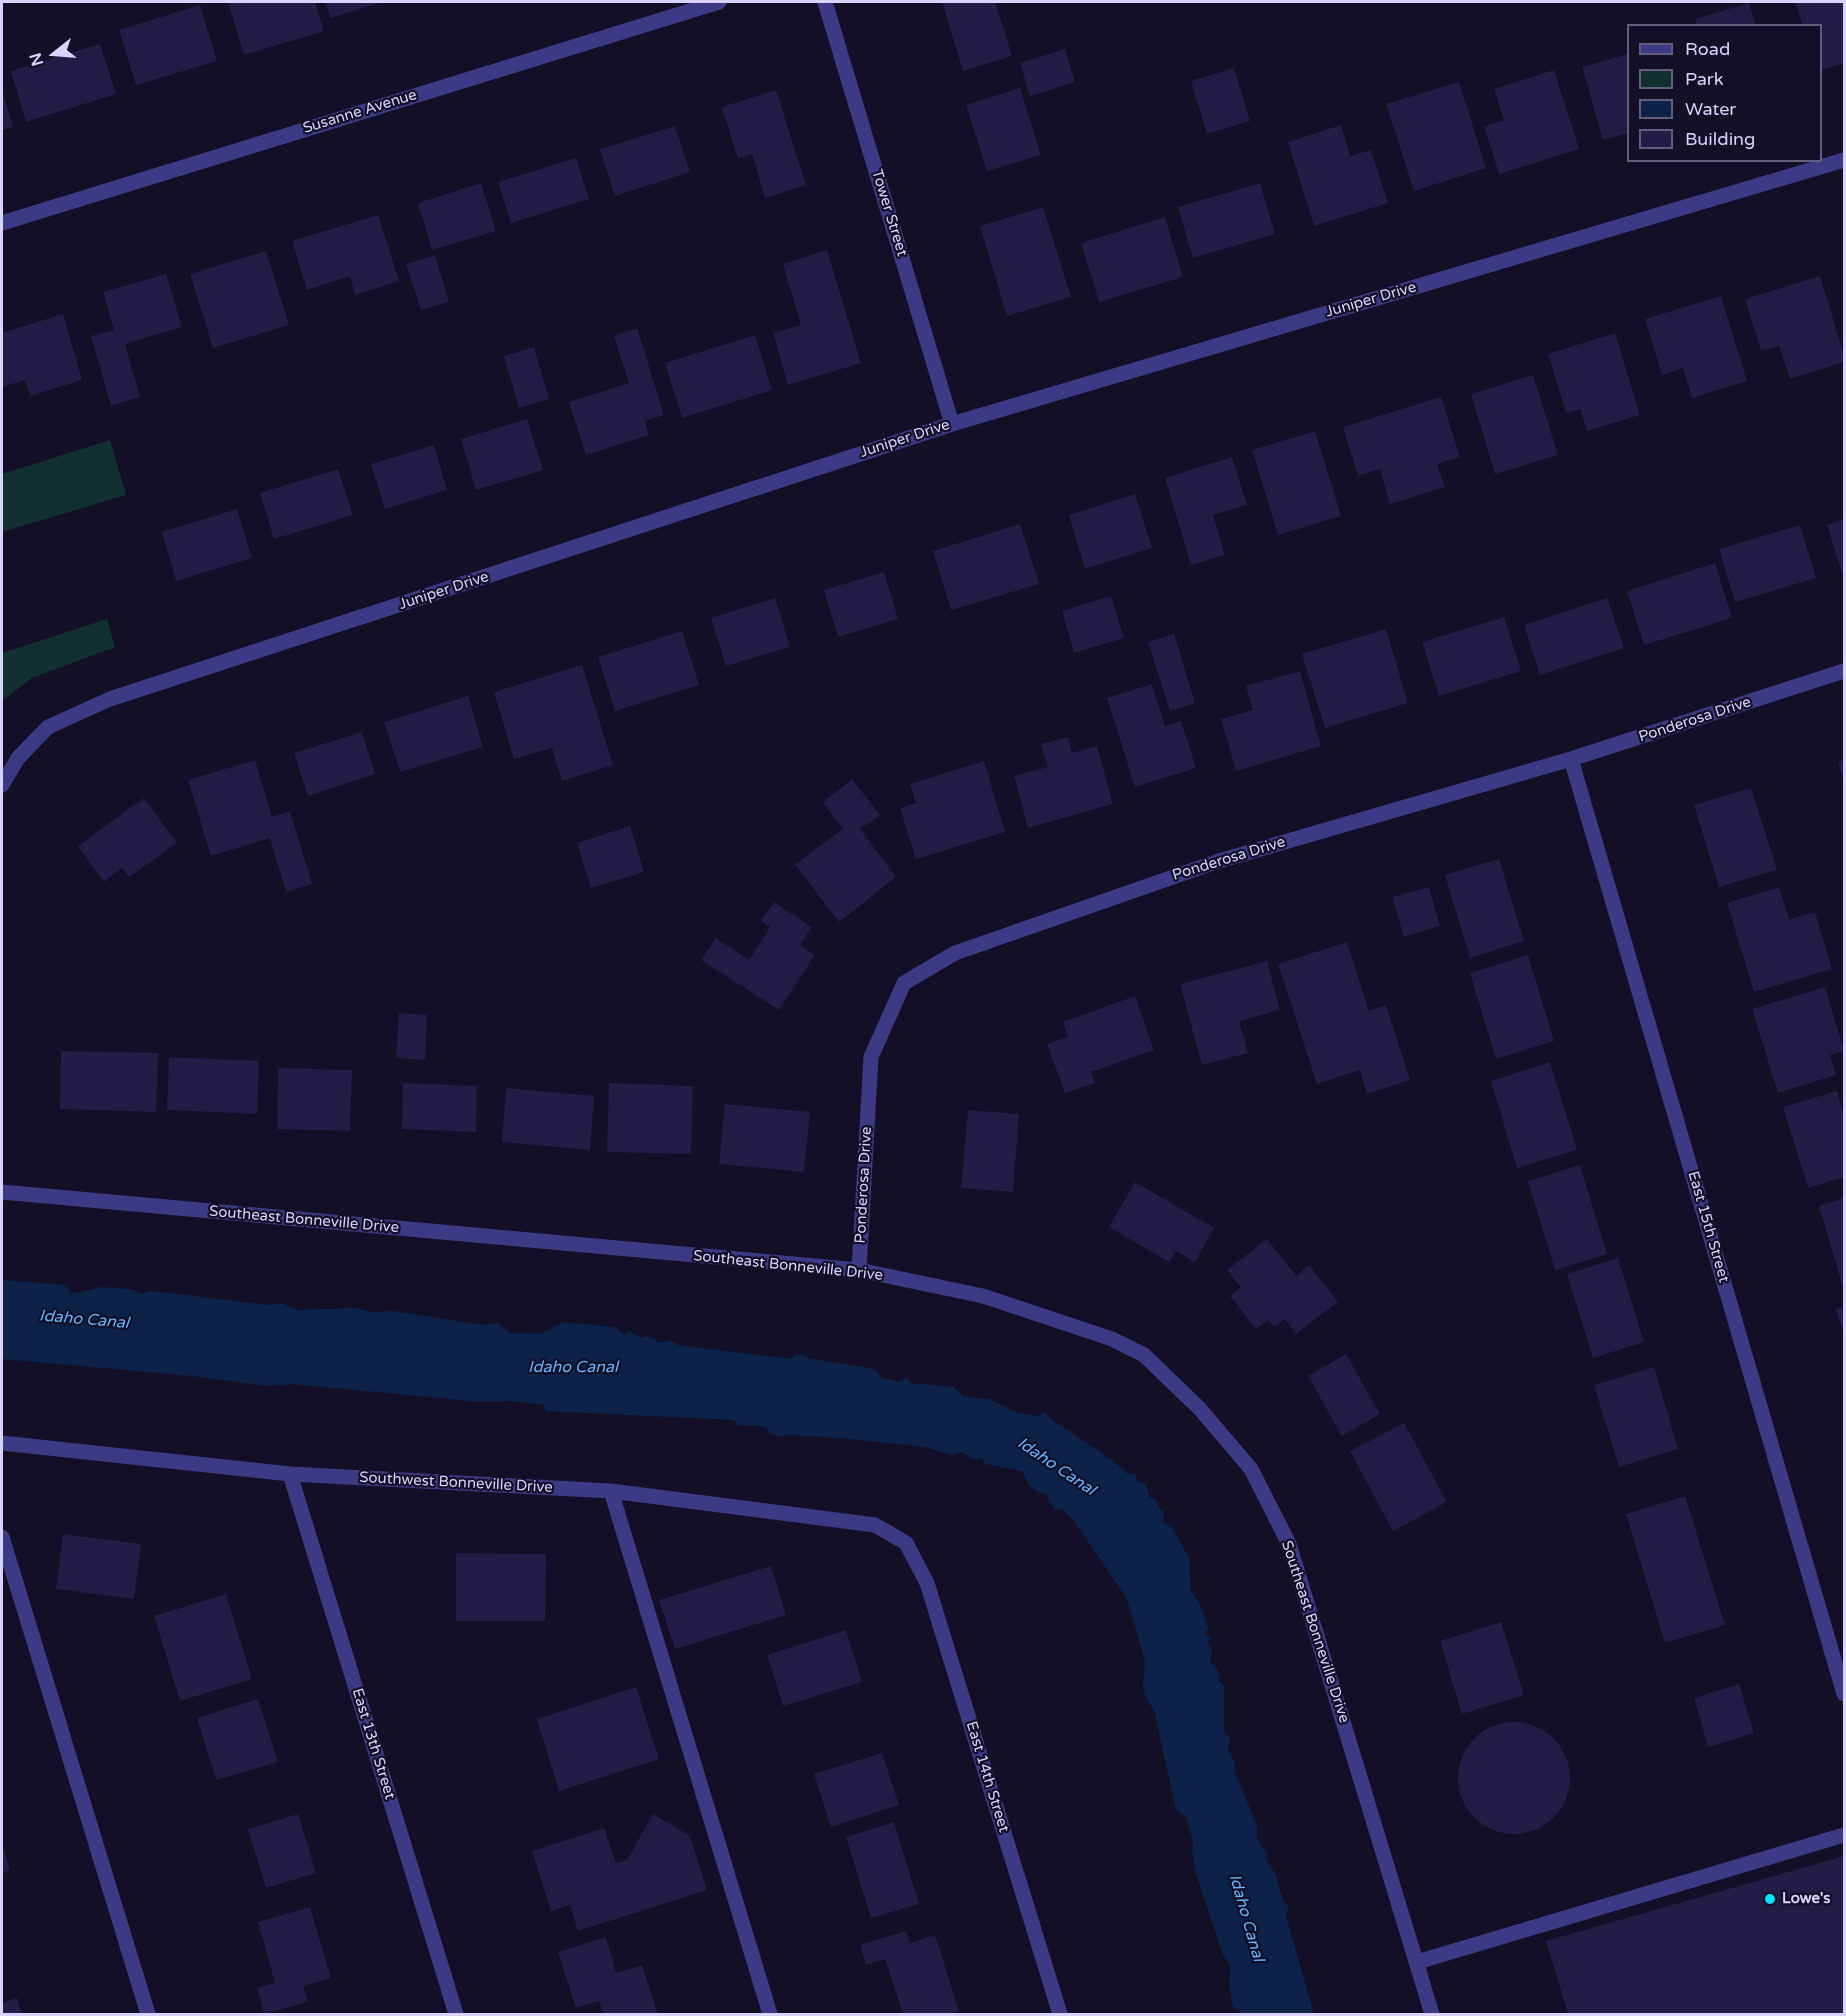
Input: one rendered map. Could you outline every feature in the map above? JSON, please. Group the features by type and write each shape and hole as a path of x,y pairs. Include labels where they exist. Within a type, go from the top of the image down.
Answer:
{"street":[{"name":"Susanne Avenue","path":"2,223 719,2"},
{"name":"Tower Street","path":"825,2 952,424"},
{"name":"Juniper Drive","path":"2,785 18,758 48,727 110,699 952,424 1845,160"},
{"name":"Ponderosa Drive","path":"859,1270 872,1057 904,983 955,953 1219,861 1571,759 1845,671"},
{"name":"East 15th Street","path":"1571,759 1845,1694"},
{"name":"Southeast Bonneville Drive","path":"2,1192 859,1270 983,1296 1112,1339 1144,1355 1200,1409 1251,1469 1290,1544 1432,2014"},
{"name":"Southwest Bonneville Drive","path":"2,1443 291,1474 611,1491 875,1526 906,1543"},
{"name":"East 13th Street","path":"291,1474 456,2014"},
{"path":"611,1491 770,2014"},
{"path":"2,1537 148,2014"},
{"name":"East 14th Street","path":"906,1543 927,1583 1060,2014"},
{"path":"1417,1962 1845,1834"}],"green space":[{"path":"110,440 126,495 2,532 2,474"},
{"path":"107,619 115,647 32,678 2,701 2,653"}],"water":[{"name":"Idaho Canal","path":"2,1280 67,1285 70,1292 77,1293 101,1287 132,1289 141,1294 152,1291 268,1305 282,1303 296,1310 355,1308 371,1312 394,1311 482,1325 498,1323 510,1333 541,1334 563,1322 615,1327 625,1335 629,1331 642,1338 648,1336 660,1343 671,1340 678,1345 792,1359 797,1354 804,1355 806,1358 875,1369 881,1377 899,1382 908,1377 910,1383 954,1387 964,1397 989,1399 1018,1413 1038,1416 1045,1412 1051,1419 1112,1460 1128,1474 1136,1474 1136,1480 1146,1484 1149,1497 1156,1499 1158,1507 1164,1512 1163,1523 1171,1525 1189,1558 1191,1591 1199,1602 1209,1630 1204,1633 1212,1638 1207,1642 1212,1649 1210,1661 1220,1673 1218,1680 1224,1686 1224,1732 1230,1738 1228,1751 1235,1762 1235,1773 1257,1825 1257,1839 1267,1854 1265,1859 1275,1873 1284,1903 1289,1906 1286,1916 1314,2014 1241,2014 1233,2007 1229,1983 1231,1967 1223,1955 1196,1874 1192,1852 1193,1842 1186,1817 1176,1810 1154,1710 1145,1697 1143,1684 1145,1661 1127,1599 1074,1521 1062,1509 1055,1510 1045,1494 1029,1485 1022,1471 985,1464 982,1458 975,1460 961,1452 954,1456 925,1447 852,1439 775,1436 763,1426 739,1425 733,1420 546,1411 544,1405 513,1401 481,1402 292,1384 268,1386 192,1376 2,1359"}],"building":[{"path":"228,2 315,2 324,31 244,55"},
{"path":"325,2 382,2 331,18"},
{"path":"942,2 995,2 1012,56 963,71"},
{"path":"1795,2 1844,2 1844,63 1822,69 1822,24 1802,24"},
{"path":"1749,3 1755,24 1696,24 1695,19"},
{"path":"200,5 217,61 136,85 119,30"},
{"path":"100,44 116,94 26,122 11,71"},
{"path":"1065,49 1075,82 1030,96 1020,63"},
{"path":"1627,54 1627,133 1603,140 1582,67"},
{"path":"1234,68 1250,121 1207,134 1191,81"},
{"path":"1554,70 1579,149 1499,174 1484,126 1504,120 1494,89"},
{"path":"1459,82 1486,168 1414,191 1386,104"},
{"path":"1020,88 1041,155 987,171 966,105"},
{"path":"2,89 13,127 2,130"},
{"path":"776,90 806,185 765,198 752,154 738,159 722,107"},
{"path":"1341,125 1350,156 1371,150 1388,203 1314,226 1288,142"},
{"path":"675,126 690,172 615,196 600,149"},
{"path":"576,158 589,199 511,223 498,182"},
{"path":"481,183 496,231 432,250 418,203"},
{"path":"1260,183 1275,234 1193,258 1178,207"},
{"path":"1043,207 1071,297 1007,316 980,226"},
{"path":"378,215 399,281 355,295 350,276 307,290 292,241"},
{"path":"1165,217 1183,277 1099,302 1081,243"},
{"path":"827,250 861,363 788,385 773,333 801,325 783,264"},
{"path":"266,251 289,325 213,348 190,274"},
{"path":"435,255 449,302 421,310 406,264"},
{"path":"166,274 182,327 125,344 140,397 111,406 91,336 114,330 103,292"},
{"path":"1820,276 1844,355 1844,362 1790,379 1779,346 1761,351 1745,299"},
{"path":"1721,296 1747,381 1692,398 1683,368 1662,375 1645,319"},
{"path":"63,314 82,380 30,396 25,380 2,387 2,333"},
{"path":"637,328 664,415 645,421 649,435 586,455 569,402 629,383 614,336"},
{"path":"1615,333 1640,415 1587,431 1580,409 1566,413 1548,354"},
{"path":"755,335 772,390 682,418 665,363"},
{"path":"534,347 549,399 519,408 504,356"},
{"path":"1533,375 1558,455 1495,474 1471,394"},
{"path":"1441,397 1460,457 1437,464 1445,487 1390,504 1380,469 1358,476 1343,427"},
{"path":"527,419 543,470 476,490 461,439"},
{"path":"1315,431 1341,516 1278,535 1252,450"},
{"path":"434,445 447,490 385,509 371,464"},
{"path":"1232,457 1247,505 1213,515 1225,555 1191,565 1165,478"},
{"path":"338,469 353,515 274,539 260,493"},
{"path":"1135,494 1152,548 1085,569 1069,515"},
{"path":"237,509 252,558 176,581 162,532"},
{"path":"1844,519 1844,579 1827,525"},
{"path":"1020,524 1039,584 951,610 933,551"},
{"path":"1800,525 1816,578 1735,602 1719,549"},
{"path":"1715,563 1732,618 1644,645 1627,591"},
{"path":"884,572 898,619 838,637 824,590"},
{"path":"1111,596 1124,638 1074,653 1062,611"},
{"path":"775,598 790,647 726,666 711,618"},
{"path":"1607,598 1624,648 1540,675 1524,625"},
{"path":"1504,617 1521,671 1439,696 1422,642"},
{"path":"1386,629 1408,703 1325,728 1302,654"},
{"path":"682,631 699,685 615,711 598,657"},
{"path":"1174,634 1195,703 1170,711 1148,642"},
{"path":"582,665 613,765 562,781 552,748 514,759 494,692"},
{"path":"1300,671 1321,746 1236,771 1221,719 1253,710 1246,686"},
{"path":"1152,684 1165,726 1181,721 1196,768 1135,787 1107,698"},
{"path":"468,696 483,747 400,772 384,722"},
{"path":"362,732 375,774 308,796 294,753"},
{"path":"1068,737 1072,753 1097,746 1113,804 1028,828 1014,776 1048,767 1041,744"},
{"path":"255,760 272,817 290,811 312,884 286,892 270,838 211,856 188,780"},
{"path":"1844,760 1844,782 1838,762"},
{"path":"984,761 1005,832 916,859 900,808 916,803 910,784"},
{"path":"852,779 880,815 860,829 896,877 839,922 795,864 843,829 823,802"},
{"path":"1751,788 1777,870 1719,887 1694,805"},
{"path":"144,798 177,843 129,877 122,868 104,882 78,846"},
{"path":"630,826 644,872 591,888 577,843"},
{"path":"1499,859 1524,941 1470,958 1445,875"},
{"path":"1429,887 1440,926 1404,937 1392,897"},
{"path":"1779,887 1789,919 1815,912 1832,969 1754,992 1727,903"},
{"path":"774,902 812,927 800,945 815,955 779,1010 701,960 716,938 749,960 770,927 761,921"},
{"path":"1347,942 1369,1011 1386,1005 1410,1080 1367,1094 1360,1070 1317,1084 1278,964"},
{"path":"1528,955 1554,1041 1496,1059 1470,973"},
{"path":"1267,961 1280,1010 1239,1021 1248,1053 1202,1065 1180,984"},
{"path":"1825,987 1844,1051 1830,1055 1836,1075 1778,1093 1752,1009"},
{"path":"1135,996 1154,1050 1091,1072 1095,1083 1065,1093 1047,1044 1068,1037 1063,1022"},
{"path":"399,1013 427,1015 425,1060 396,1058"},
{"path":"61,1051 158,1053 156,1112 60,1109"},
{"path":"169,1057 259,1061 257,1114 167,1110"},
{"path":"1550,1062 1577,1150 1517,1168 1491,1081"},
{"path":"278,1068 352,1070 350,1131 277,1129"},
{"path":"403,1083 477,1086 476,1132 402,1129"},
{"path":"609,1083 693,1086 691,1154 607,1152"},
{"path":"506,1088 594,1096 590,1150 502,1142"},
{"path":"1837,1091 1844,1117 1844,1177 1808,1188 1783,1107"},
{"path":"725,1104 810,1112 804,1172 719,1164"},
{"path":"968,1110 1019,1114 1013,1192 961,1188"},
{"path":"1580,1165 1607,1254 1555,1270 1528,1181"},
{"path":"1135,1182 1214,1228 1195,1262 1176,1251 1169,1262 1109,1227"},
{"path":"1844,1198 1844,1291 1819,1206"},
{"path":"1267,1239 1296,1276 1309,1265 1338,1302 1296,1334 1285,1319 1274,1327 1268,1320 1256,1329 1230,1296 1241,1287 1227,1270"},
{"path":"1618,1258 1644,1342 1593,1358 1567,1274"},
{"path":"1844,1307 1844,1336 1836,1309"},
{"path":"1346,1354 1380,1414 1342,1436 1308,1376"},
{"path":"1654,1367 1678,1449 1619,1467 1594,1385"},
{"path":"1404,1423 1447,1502 1393,1531 1350,1451"},
{"path":"1685,1496 1725,1625 1665,1643 1626,1514"},
{"path":"63,1534 141,1544 134,1599 56,1589"},
{"path":"456,1553 546,1554 545,1621 456,1621"},
{"path":"771,1566 786,1615 675,1649 659,1600"},
{"path":"226,1594 252,1679 180,1701 154,1616"},
{"path":"1501,1622 1524,1695 1462,1714 1440,1641"},
{"path":"846,1630 862,1682 783,1706 767,1655"},
{"path":"1739,1684 1754,1733 1708,1747 1694,1698"},
{"path":"636,1687 659,1759 559,1791 537,1719"},
{"path":"258,1699 278,1762 216,1780 197,1718"},
{"path":"1514,1722 1535,1726 1554,1738 1566,1757 1570,1778 1566,1799 1554,1818 1535,1830 1514,1834 1493,1830 1474,1818 1462,1799 1458,1778 1462,1757 1474,1738 1493,1726"},
{"path":"882,1753 899,1805 831,1827 814,1774"},
{"path":"298,1814 316,1873 266,1888 248,1829"},
{"path":"653,1814 690,1836 707,1890 578,1931 570,1905 551,1911 532,1851 604,1828 616,1863 627,1860"},
{"path":"894,1822 919,1904 871,1918 846,1837"},
{"path":"2,1844 10,1870 2,1873"},
{"name":"Lowe's","path":"1844,1856 1844,2014 1568,2014 1546,1941"},
{"path":"310,1907 331,1978 303,1986 308,2002 264,2014 257,1988 275,1983 258,1922"},
{"path":"906,1931 910,1943 935,1935 959,2011 949,2014 903,2014 885,1959 866,1965 860,1945"},
{"path":"606,1937 616,1973 642,1965 658,2014 603,2014 599,2001 576,2008 558,1952"},
{"path":"17,1998 22,2014 2,2014 2,2003"}],"place":[{"name":"Lowe's","path":"1770,1899"}]}
